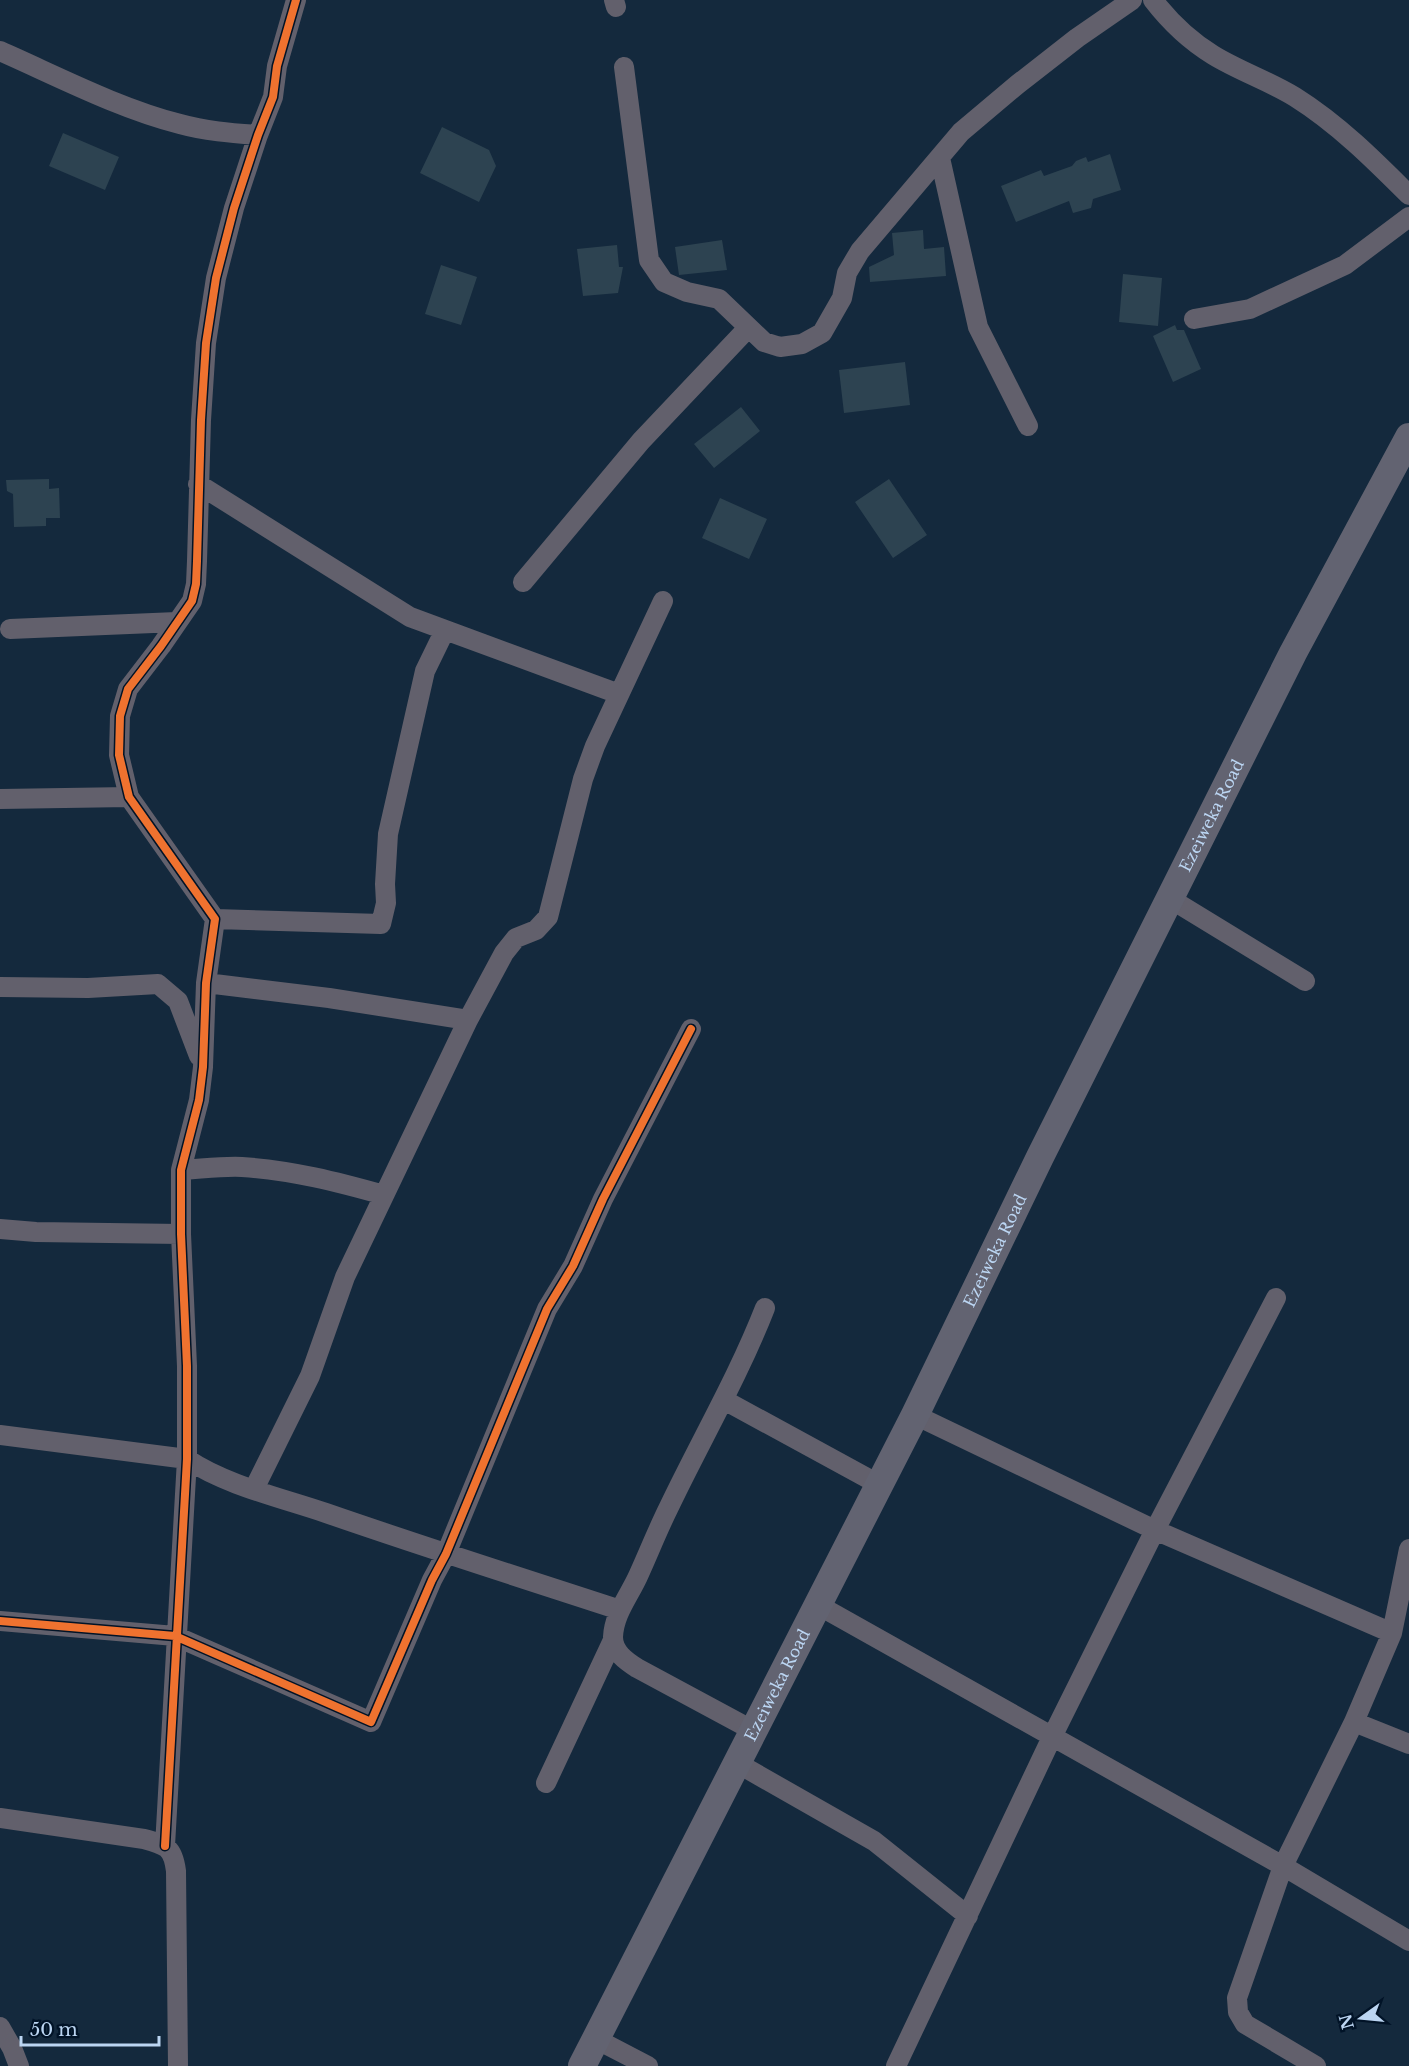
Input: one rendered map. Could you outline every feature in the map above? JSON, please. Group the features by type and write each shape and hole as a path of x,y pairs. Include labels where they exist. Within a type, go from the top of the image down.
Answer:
{"main road":[{"name":"Ezeiweka Road","path":"582,2066 880,1485 1169,898 1293,652 1409,437"}],"street":[{"path":"165,1846 187,1459 187,1366 181,1234 182,1170 199,1100 203,1067 206,983 215,919 129,797 119,754 120,716 128,689 192,601 196,584 198,484 206,343 216,278 234,208 273,97 277,66 296,0"},
{"path":"624,67 650,260 664,282 687,292 719,299 764,342 780,347 802,344 822,333 842,298 847,273 860,251 961,132 990,106 1077,38 1132,0"},
{"path":"1153,0 1190,39 1215,56 1270,82 1306,105 1361,147 1409,195"},
{"path":"0,51 93,92 180,124 258,135"},
{"path":"940,158 978,327 1028,426"},
{"path":"1194,319 1250,309 1324,274 1345,264 1409,217"},
{"path":"523,582 641,441 748,328"},
{"path":"198,484 410,617 619,694"},
{"path":"254,1489 310,1376 345,1277 468,1020 504,952 516,938 536,930 548,917 583,779 595,746 663,601"},
{"path":"10,629 177,622"},
{"path":"215,919 381,924 386,903 388,834 425,671 445,630"},
{"path":"0,799 129,797"},
{"path":"1169,898 1305,981"},
{"path":"206,983 329,998 468,1020"},
{"path":"0,987 88,988 158,984 178,1000 203,1067"},
{"path":"0,1622 176,1636 370,1722 432,1580 446,1554 547,1309 573,1266 603,1199 691,1029"},
{"path":"182,1170 241,1167 289,1172 332,1180 384,1195"},
{"path":"0,1229 36,1232 181,1234"},
{"path":"896,2066 1052,1737 1155,1530 1276,1298"},
{"path":"546,1783 613,1640 615,1623 620,1610 634,1587 668,1509 747,1354 765,1308"},
{"path":"724,1400 880,1485"},
{"path":"915,1415 1155,1530 1392,1633"},
{"path":"0,1435 187,1459 202,1470 254,1489 620,1610"},
{"path":"1316,2066 1245,2024 1238,2012 1237,1998 1283,1866 1354,1722 1392,1633 1409,1549"},
{"path":"818,1605 1283,1866 1409,1941"},
{"path":"613,1640 621,1657 637,1668 753,1731"},
{"path":"1354,1722 1409,1744"},
{"path":"737,1763 874,1841 968,1916"},
{"path":"0,1818 144,1839 165,1846 174,1856 178,2066"},
{"path":"0,2026 19,2066"},
{"path":"596,2040 648,2066"}],"building":[{"path":"442,127 489,150 496,166 479,202 420,173"},
{"path":"63,133 119,157 105,190 49,166"},
{"path":"1110,154 1121,190 1093,199 1091,208 1073,213 1069,201 1016,222 1001,186 1041,170 1044,176 1072,166 1076,161 1086,157 1088,162"},
{"path":"923,230 924,249 944,247 946,276 870,282 869,267 894,255 892,233"},
{"path":"722,240 727,270 679,275 675,247"},
{"path":"617,245 619,267 623,267 618,293 583,296 577,249"},
{"path":"441,265 477,277 461,325 425,314"},
{"path":"1123,274 1162,278 1158,326 1119,322"},
{"path":"1175,325 1177,330 1184,330 1201,369 1173,382 1153,336"},
{"path":"905,362 910,405 844,413 839,370"},
{"path":"741,407 760,431 714,468 694,444"},
{"path":"49,479 49,489 59,488 60,518 46,518 46,526 14,527 13,494 7,491 6,480"},
{"path":"889,479 927,535 893,558 855,502"},
{"path":"720,498 767,519 749,559 702,538"}],"cycle path":[{"path":"165,1846 187,1459 187,1366 181,1234 181,1170 199,1100 203,1067 206,983 215,919 129,797 119,755 120,716 128,689 192,601 196,584 201,420 206,343 216,278 234,208 273,97 277,66 296,0"},
{"path":"0,1621 175,1636 371,1722 432,1580 446,1554 547,1309 573,1266 603,1199 691,1029"}]}
